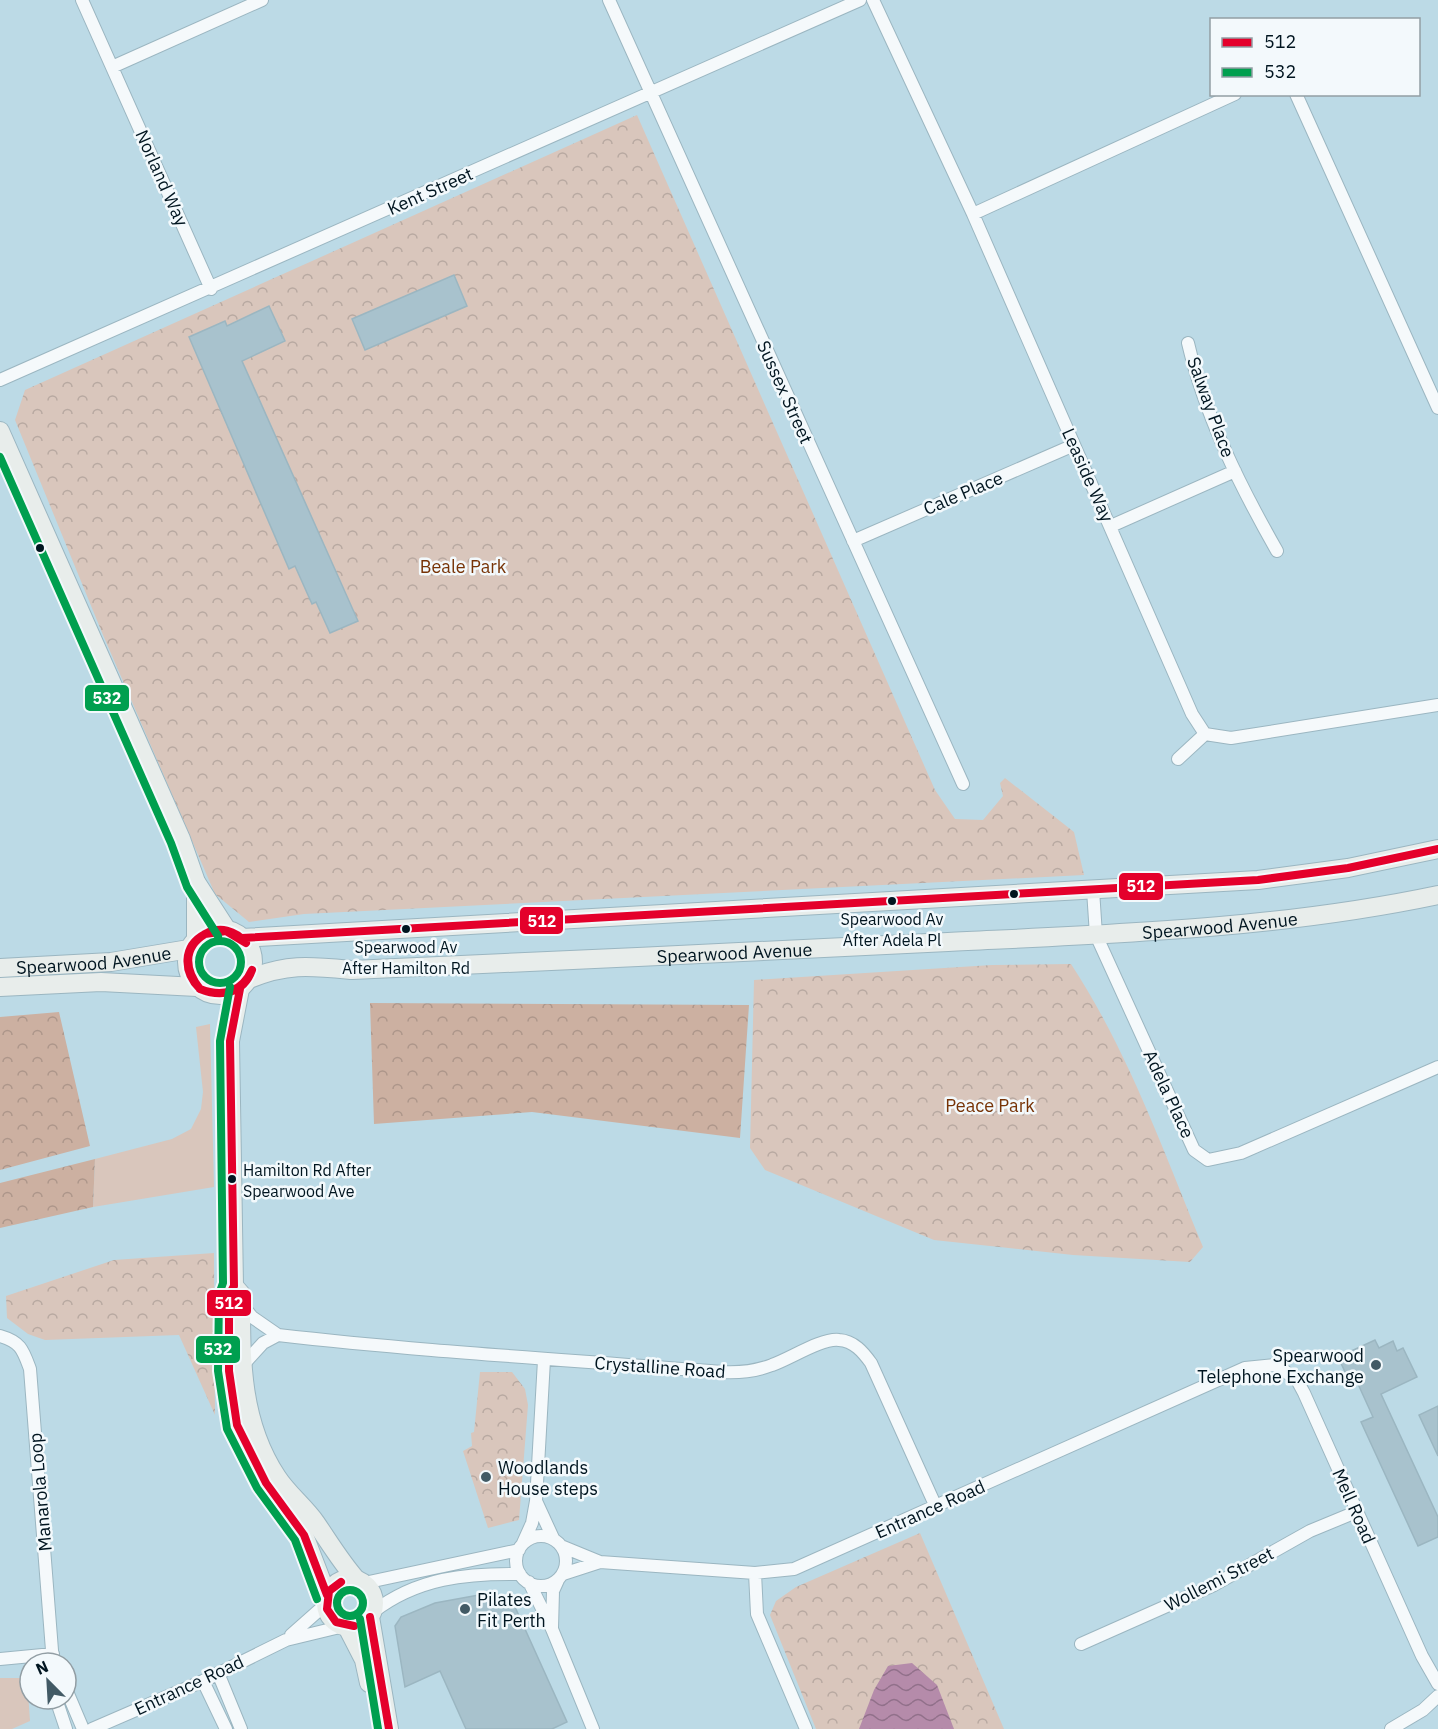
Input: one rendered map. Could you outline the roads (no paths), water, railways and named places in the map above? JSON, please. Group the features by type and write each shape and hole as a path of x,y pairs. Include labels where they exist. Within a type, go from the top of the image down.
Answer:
{"main road":[{"path":"0,431 181,839 196,882 234,934 248,945 253,963 244,984 230,1041 234,1286 229,1295 229,1371 237,1425 266,1483 304,1535 331,1618 345,1627 366,1668 377,1729"},
{"path":"193,944 216,930 234,934 1094,890 1301,875 1438,849"},
{"path":"196,882 193,944 187,969 197,987 214,995 232,993 244,984"},
{"name":"Spearwood Avenue","path":"244,984 278,968 300,966 364,969 1096,935 1266,923 1385,906 1438,895"},
{"name":"Spearwood Avenue","path":"0,968 111,962 193,944"},
{"name":"Spearwood Avenue","path":"0,987 101,982 197,987"},
{"path":"214,995 230,1041"},
{"path":"234,1286 242,1294 242,1365 248,1411 265,1458 374,1599 371,1615 389,1729"},
{"path":"326,1599 335,1584 360,1581"},
{"path":"345,1627 360,1625 371,1615"}],"street":[{"name":"Norland Way","path":"82,0 212,289"},
{"path":"112,67 262,0"},
{"name":"Sussex Street","path":"609,0 963,784"},
{"name":"Kent Street","path":"0,380 212,289 860,0"},
{"name":"Leaside Way","path":"873,0 973,214 1192,714 1205,734"},
{"path":"973,214 1231,96"},
{"path":"1297,96 1438,408"},
{"name":"Salway Place","path":"1188,343 1196,377 1235,471 1277,551"},
{"name":"Cale Place","path":"853,541 1074,445"},
{"name":"Salway Place","path":"1111,526 1235,471"},
{"path":"1178,759 1205,734 1231,738 1438,705"},
{"name":"Adela Place","path":"1094,890 1096,935 1194,1150 1208,1160 1240,1153 1438,1067"},
{"name":"Crystalline Road","path":"241,1303 252,1317 278,1335 544,1360 733,1372 771,1366 827,1341 839,1340 851,1343 862,1350 871,1364 936,1506"},
{"path":"242,1365 251,1353 278,1335"},
{"name":"Manarola Loop","path":"0,1336 15,1340 24,1352 30,1369 52,1651"},
{"path":"544,1360 536,1501 532,1523 521,1547 517,1566 552,1629 593,1729"},
{"name":"Mell Road","path":"1245,1368 1276,1365 1297,1380 1422,1656 1438,1684"},
{"name":"Entrance Road","path":"557,1542 600,1562 776,1573 811,1563 1245,1368"},
{"path":"536,1501 567,1557 553,1591 552,1629"},
{"name":"Wollemi Street","path":"1081,1644 1214,1585 1310,1532 1356,1512"},
{"path":"360,1581 521,1547 537,1536 557,1542"},
{"name":"Entrance Road","path":"560,1577 600,1562"},
{"path":"755,1573 757,1614 806,1729"},
{"path":"371,1615 405,1592 431,1581 465,1574 524,1578 542,1586 560,1577"},
{"name":"Entrance Road","path":"286,1640 326,1599"},
{"name":"Entrance Road","path":"92,1729 203,1681 286,1640 345,1627"},
{"path":"0,1659 18,1659"},
{"path":"218,1673 241,1729"},
{"path":"203,1681 226,1729"},
{"path":"1390,1729 1423,1710 1438,1696"},
{"path":"60,1711 66,1729"},
{"path":"75,1711 83,1729"}],"water":[{"path":"912,1663 937,1685 954,1729 859,1729 874,1690 888,1666"}],"place":[{"name":"Spearwood Av After Adela Pl","path":"892,901"},
{"name":"Spearwood Av After Hamilton Rd","path":"406,929"},
{"name":"Hamilton Rd After Spearwood Ave","path":"232,1179"},
{"name":"Spearwood Telephone Exchange","path":"1376,1365"},
{"name":"Woodlands House steps","path":"486,1477"},
{"name":"Pilates Fit Perth","path":"465,1609"}],"park label":[{"name":"Beale Park","path":"463,566"},
{"name":"Peace Park","path":"990,1105"}]}
